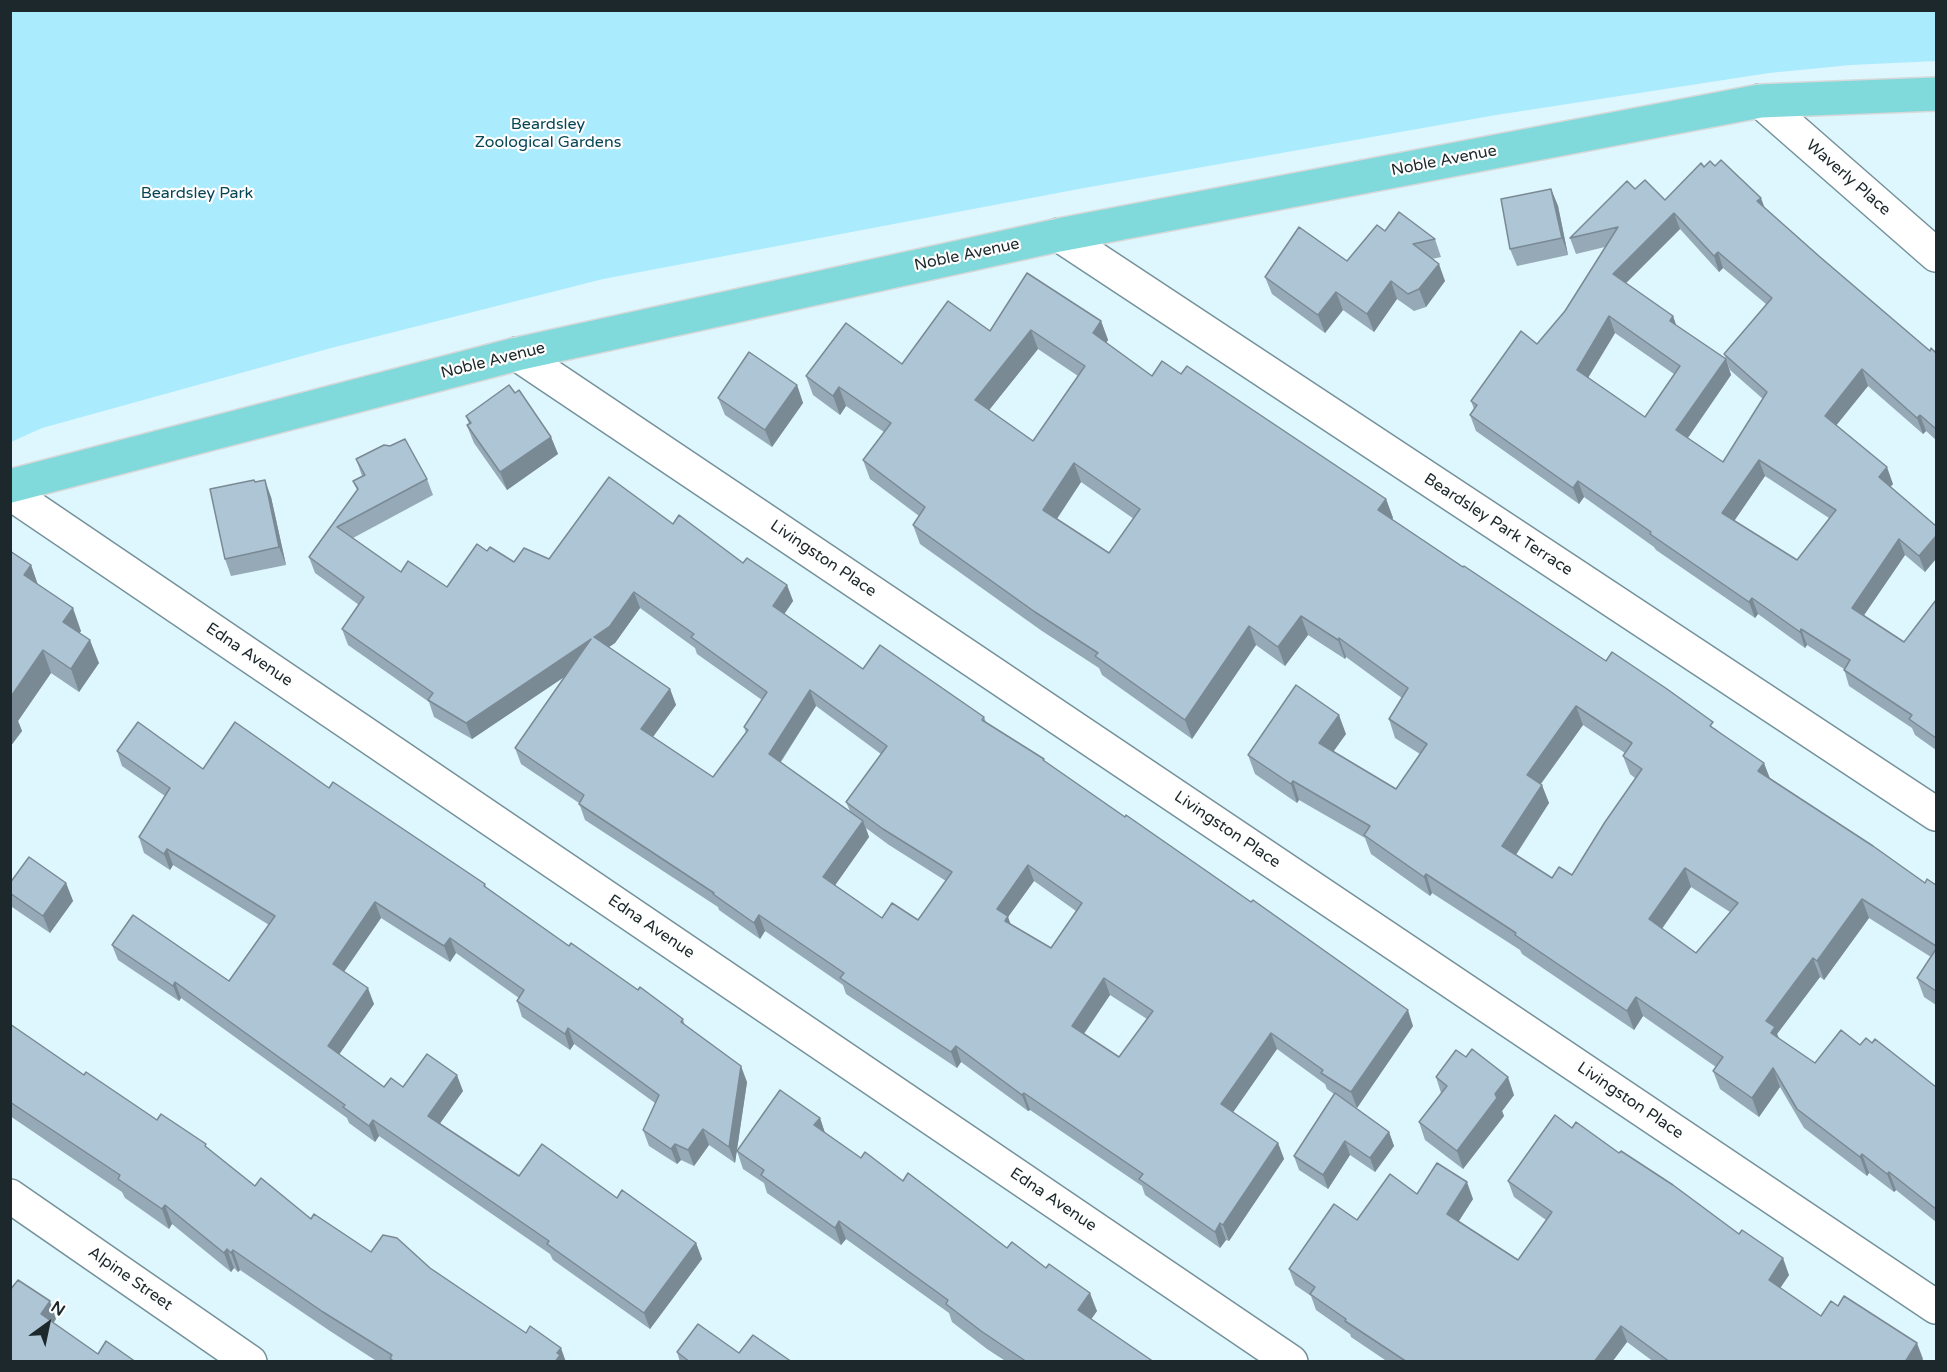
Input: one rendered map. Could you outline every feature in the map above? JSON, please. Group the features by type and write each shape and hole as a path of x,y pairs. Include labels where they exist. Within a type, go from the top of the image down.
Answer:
{"main road":[{"name":"Noble Avenue","path":"10,486 517,354 1059,235 1760,101 1936,94"}],"street":[{"name":"Waverly Place","path":"1760,101 1936,255"},
{"name":"Beardsley Park Terrace","path":"1059,235 1936,814"},
{"name":"Livingston Place","path":"517,354 1936,1307"},
{"name":"Edna Avenue","path":"10,494 1291,1362"},
{"name":"Alpine Street","path":"10,1197 250,1362"}],"green space":[{"name":"Beardsley Park","path":"11,10 1936,10 1936,61 1851,65 1769,73 1496,115 1084,188 603,279 331,348 42,428 11,442"}],"building":[{"path":"1721,160 1761,198 1757,201 1930,351 1931,348 1936,353 1936,429 1920,415 1917,418 1862,369 1825,416 1887,467 1879,477 1936,526 1936,536 1919,556 1899,539 1852,608 1904,642 1936,600 1936,738 1909,719 1912,715 1844,670 1850,660 1801,629 1800,632 1752,598 1749,602 1578,481 1573,488 1470,415 1477,405 1471,401 1521,331 1537,344 1565,311 1618,227 1570,238 1627,181 1635,189 1645,180 1665,200 1701,163 1704,167 1710,161 1715,166","holes":["1674,213 1714,256 1718,252 1772,298 1724,354 1767,392 1723,462 1676,430 1726,359 1670,321 1673,316 1613,274","1609,316 1680,366 1645,417 1577,370","1759,460 1836,510 1797,560 1722,513"]},
{"path":"1551,189 1562,238 1510,249 1501,199"},
{"path":"1399,212 1435,239 1413,244 1439,264 1419,289 1408,294 1391,281 1367,314 1336,292 1318,315 1265,277 1299,227 1347,261 1377,225 1385,231"},
{"path":"1027,273 1101,321 1093,333 1152,376 1162,361 1181,374 1187,366 1386,499 1378,510 1606,661 1612,652 1713,722 1710,726 1764,763 1758,771 1925,883 1927,879 1936,885 1936,946 1862,899 1817,961 1813,958 1766,1021 1775,1027 1771,1033 1815,1063 1841,1030 1860,1045 1866,1038 1872,1043 1875,1039 1936,1087 1936,1209 1889,1172 1887,1174 1862,1154 1860,1157 1797,1109 1773,1068 1752,1098 1713,1071 1723,1057 1636,997 1627,1011 1515,935 1516,933 1426,874 1424,877 1364,835 1370,826 1293,781 1291,784 1248,755 1296,685 1339,715 1319,743 1396,789 1427,744 1389,719 1408,688 1339,638 1338,640 1301,616 1278,647 1249,626 1185,720 1095,656 1098,653 1035,612 913,525 925,507 863,460 891,423 839,387 833,396 806,376 846,323 902,364 948,301 990,331","holes":["1031,330 1085,366 1033,441 975,400","1074,463 1140,509 1109,553 1043,510","1576,706 1632,743 1623,756 1642,769 1572,875 1559,867 1552,878 1502,846 1542,785 1527,775","1685,868 1738,903 1696,953 1649,919"]},
{"path":"749,352 797,385 765,430 718,398"},
{"path":"509,385 515,393 519,390 551,437 500,472 467,425 471,423 466,416"},
{"path":"405,439 427,479 337,527 401,572 408,561 447,587 477,544 487,551 490,547 514,562 524,548 549,559 609,477 673,524 679,515 743,563 747,558 787,585 773,606 863,669 880,645 984,717 982,720 1044,759 1251,902 1253,900 1408,1010 1351,1092 1321,1073 1323,1070 1271,1033 1221,1104 1278,1143 1223,1225 1220,1223 1215,1232 1139,1179 1143,1174 1024,1093 1022,1095 956,1046 951,1052 840,978 844,973 759,915 754,923 714,893 579,804 584,795 515,748 591,639 466,723 428,700 433,693 342,629 364,597 309,557 358,489 353,481 365,475 356,459 384,445 390,446","holes":["634,592 694,634 691,637 767,692 744,727 748,730 713,777 641,729 670,689 594,637 610,626","810,690 887,746 846,802 883,829 952,872 918,920 892,903 882,918 823,877 863,821 769,754","1028,865 1082,903 1051,948 1005,921 1008,916 997,909","1104,978 1153,1011 1119,1057 1072,1026"]},
{"path":"254,480 255,482 265,480 279,547 225,559 210,489"},
{"path":"10,551 31,565 24,575 73,608 63,622 90,640 71,669 43,650 10,698"},
{"path":"138,722 203,769 235,722 329,788 333,782 485,884 484,886 569,946 571,943 638,990 640,987 683,1019 681,1022 741,1066 729,1147 703,1129 688,1150 675,1144 671,1149 643,1130 659,1095 568,1028 565,1034 517,1001 524,990 450,938 444,946 375,902 333,964 368,988 328,1046 384,1087 391,1078 403,1087 427,1054 457,1075 428,1116 519,1176 542,1144 617,1198 622,1190 696,1243 644,1313 547,1244 549,1241 373,1120 369,1126 343,1107 345,1105 175,982 173,986 112,945 133,915 229,981 275,916 167,849 164,854 139,837 170,788 117,751"},
{"path":"29,857 66,883 43,916 10,893 10,883"},
{"path":"1936,949 1936,991 1917,978"},
{"path":"10,1024 84,1075 86,1072 157,1120 161,1114 206,1144 205,1146 255,1186 261,1178 311,1219 314,1214 371,1252 383,1235 397,1238 430,1268 526,1333 530,1326 561,1348 557,1353 560,1355 555,1362 394,1362 390,1358 392,1355 323,1312 233,1250 231,1253 227,1249 224,1253 165,1205 162,1209 118,1179 120,1175 10,1102"},
{"path":"1472,1049 1508,1077 1495,1094 1497,1098 1457,1151 1419,1122 1447,1086 1436,1077 1456,1050 1466,1057"},
{"path":"780,1090 820,1118 814,1125 861,1158 865,1152 903,1181 908,1173 1007,1248 1012,1242 1046,1268 1049,1264 1090,1293 1078,1310 1154,1362 1027,1362 981,1331 946,1304 948,1300 839,1221 835,1228 761,1175 764,1170 737,1151"},
{"path":"1335,1093 1389,1132 1370,1158 1345,1141 1323,1175 1294,1156"},
{"path":"1555,1115 1572,1128 1576,1122 1619,1153 1621,1151 1673,1185 1739,1234 1742,1230 1783,1258 1769,1280 1821,1316 1831,1301 1838,1306 1844,1296 1917,1343 1905,1362 1670,1362 1621,1326 1594,1362 1407,1362 1345,1321 1346,1319 1310,1294 1315,1287 1289,1269 1334,1204 1357,1220 1390,1174 1417,1194 1437,1163 1467,1182 1447,1214 1518,1260 1552,1212 1508,1181"},
{"path":"18,1280 50,1301 41,1314 98,1354 106,1341 136,1362 10,1362 10,1290"},
{"path":"698,1324 739,1353 753,1335 792,1362 690,1362 677,1352"}],"park label":[{"name":"Beardsley Zoological Gardens","path":"548,134"}]}
